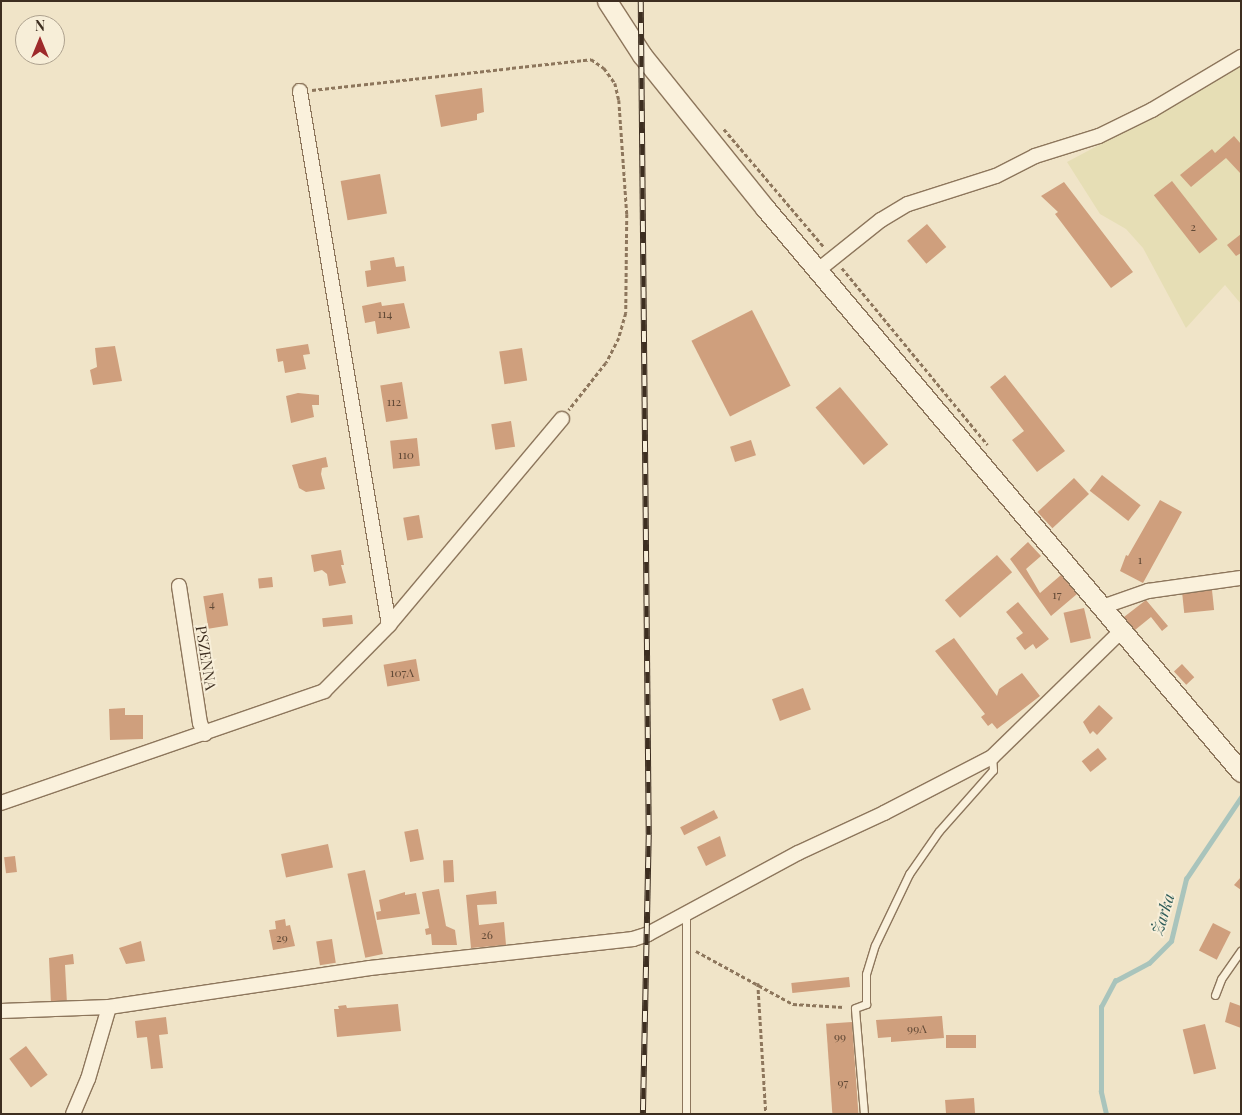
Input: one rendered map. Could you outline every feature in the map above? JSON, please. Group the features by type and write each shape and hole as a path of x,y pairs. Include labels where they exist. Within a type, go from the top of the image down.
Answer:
{"main road":[{"path":"607,1 642,55 817,271 1241,772"}],"street":[{"path":"817,271 881,220 908,204 970,186 1035,156 1099,136 1152,110 1241,57"},
{"path":"300,91 389,624"},
{"path":"1,803 205,734 324,691 389,624 562,419"},
{"path":"1102,607 1148,591 1241,578"},
{"name":"PSZENNA","path":"179,586 200,723 205,734"},
{"path":"1,1011 109,1007 370,968 633,939 648,934 798,852 884,813 992,756 1120,631"},
{"path":"73,1114 88,1079 109,1007"}],"lane":[{"path":"864,1114 855,1008 866,1004 866,974 875,945 909,874 939,831 993,770 992,756"},
{"path":"686,913 686,1114"},
{"path":"1215,995 1221,979 1241,950"}],"path":[{"path":"300,91 590,59 604,68 615,83 620,100 627,214 626,313 620,338 606,363 562,419"},
{"path":"686,945 793,1004 855,1008"},
{"path":"758,983 766,1114"}],"shaded area":[{"path":"1241,64 1241,304 1225,285 1186,328 1143,248 1126,229 1100,214 1067,162 1169,108"}],"building":[{"path":"482,88 484,112 477,114 477,120 441,127 435,95"},
{"path":"1234,136 1241,144 1241,174 1226,158 1191,187 1180,175 1212,149 1215,153"},
{"path":"380,174 387,213 348,220 341,181"},
{"path":"1172,181 1218,239 1199,253 1154,195"},
{"path":"1064,182 1133,272 1111,288 1055,214 1058,212 1041,196"},
{"path":"927,224 946,247 926,264 907,241"},
{"path":"1241,234 1241,253 1236,256 1227,245"},
{"path":"394,257 396,267 404,266 406,281 367,287 365,271 371,270 370,261"},
{"path":"381,302 382,306 404,303 410,328 377,334 375,321 365,323 362,306"},
{"path":"752,310 791,386 730,417 691,341"},
{"path":"308,344 310,354 303,355 306,369 285,373 283,361 278,362 276,349"},
{"path":"115,346 122,381 93,385 90,370 97,367 95,348"},
{"path":"522,348 527,381 504,384 499,352"},
{"path":"1005,375 1065,451 1037,472 1012,440 1024,431 990,387"},
{"path":"402,382 408,419 386,422 380,385"},
{"path":"840,387 888,444 864,465 815,408"},
{"path":"298,393 319,395 319,405 312,405 314,417 291,423 286,396"},
{"path":"511,421 515,447 495,450 491,424"},
{"path":"417,438 420,466 393,469 390,441"},
{"path":"751,440 756,455 735,462 730,447"},
{"path":"326,457 328,467 322,468 321,474 325,489 306,492 299,488 292,465"},
{"path":"1102,475 1141,505 1128,521 1090,491"},
{"path":"1074,478 1089,494 1052,528 1037,512"},
{"path":"1160,500 1182,512 1143,583 1120,571 1126,555 1128,556"},
{"path":"419,515 423,538 407,540 403,518"},
{"path":"1028,542 1041,556 1026,569 1040,593 1061,575 1077,594 1051,616 1010,559"},
{"path":"341,550 344,565 341,565 346,583 329,586 327,574 322,570 314,572 311,555"},
{"path":"997,555 1012,572 960,618 945,600"},
{"path":"272,577 273,587 259,588 258,578"},
{"path":"1212,590 1214,610 1184,613 1182,593"},
{"path":"223,593 228,626 208,629 203,596"},
{"path":"1146,600 1168,626 1162,631 1151,617 1135,630 1124,617"},
{"path":"1018,602 1049,639 1036,649 1033,644 1025,650 1016,638 1023,633 1006,612"},
{"path":"1084,608 1091,638 1071,643 1064,613"},
{"path":"352,615 353,624 323,627 322,618"},
{"path":"954,638 997,696 999,689 1022,673 1040,696 997,729 992,723 988,726 981,717 985,714 935,651"},
{"path":"416,659 420,681 387,686 384,665"},
{"path":"1182,664 1194,677 1186,685 1174,672"},
{"path":"803,688 811,710 780,721 772,699"},
{"path":"1099,705 1113,718 1097,735 1093,731 1090,734 1083,722"},
{"path":"125,708 125,715 143,715 143,739 110,740 109,709"},
{"path":"1098,748 1107,759 1090,772 1082,761"},
{"path":"714,810 718,818 684,835 680,827"},
{"path":"418,829 424,859 410,862 404,832"},
{"path":"720,836 726,856 706,866 697,847"},
{"path":"328,844 333,867 286,877 281,854"},
{"path":"15,856 17,872 6,873 4,857"},
{"path":"453,860 454,882 444,882 443,861"},
{"path":"365,870 383,954 365,958 347,874"},
{"path":"1241,877 1241,890 1234,885"},
{"path":"439,889 446,926 455,930 457,945 432,945 431,934 426,935 425,929 429,928 422,892"},
{"path":"496,891 497,904 477,905 479,925 504,922 506,945 471,948 466,895"},
{"path":"405,892 405,895 416,893 420,914 377,920 376,912 381,911 379,900"},
{"path":"285,919 286,926 290,925 295,946 273,950 269,930 276,929 275,921"},
{"path":"1213,923 1231,932 1217,960 1199,951"},
{"path":"332,939 336,963 320,965 316,942"},
{"path":"141,941 145,961 126,964 119,948"},
{"path":"73,954 74,964 65,965 67,1004 51,1005 49,958"},
{"path":"849,977 850,987 792,993 791,983"},
{"path":"1230,1002 1241,1006 1241,1028 1225,1022"},
{"path":"398,1004 401,1031 337,1037 334,1009 339,1009 338,1006 346,1005 347,1008"},
{"path":"942,1016 944,1038 891,1042 891,1037 878,1038 876,1020"},
{"path":"166,1017 168,1034 159,1035 163,1068 151,1069 147,1037 137,1038 135,1021"},
{"path":"852,1022 858,1114 832,1114 826,1024"},
{"path":"1205,1024 1216,1069 1194,1074 1183,1030"},
{"path":"946,1035 976,1035 976,1048 946,1048"},
{"path":"26,1046 48,1075 31,1087 9,1059"},
{"path":"974,1098 975,1114 946,1114 945,1100"}],"waterway":[{"name":"Żarka","path":"1106,1114 1101,1092 1101,1007 1115,981 1149,963 1171,941 1186,879 1241,797"}],"railway":[{"path":"641,1 649,835 643,1114"}]}
